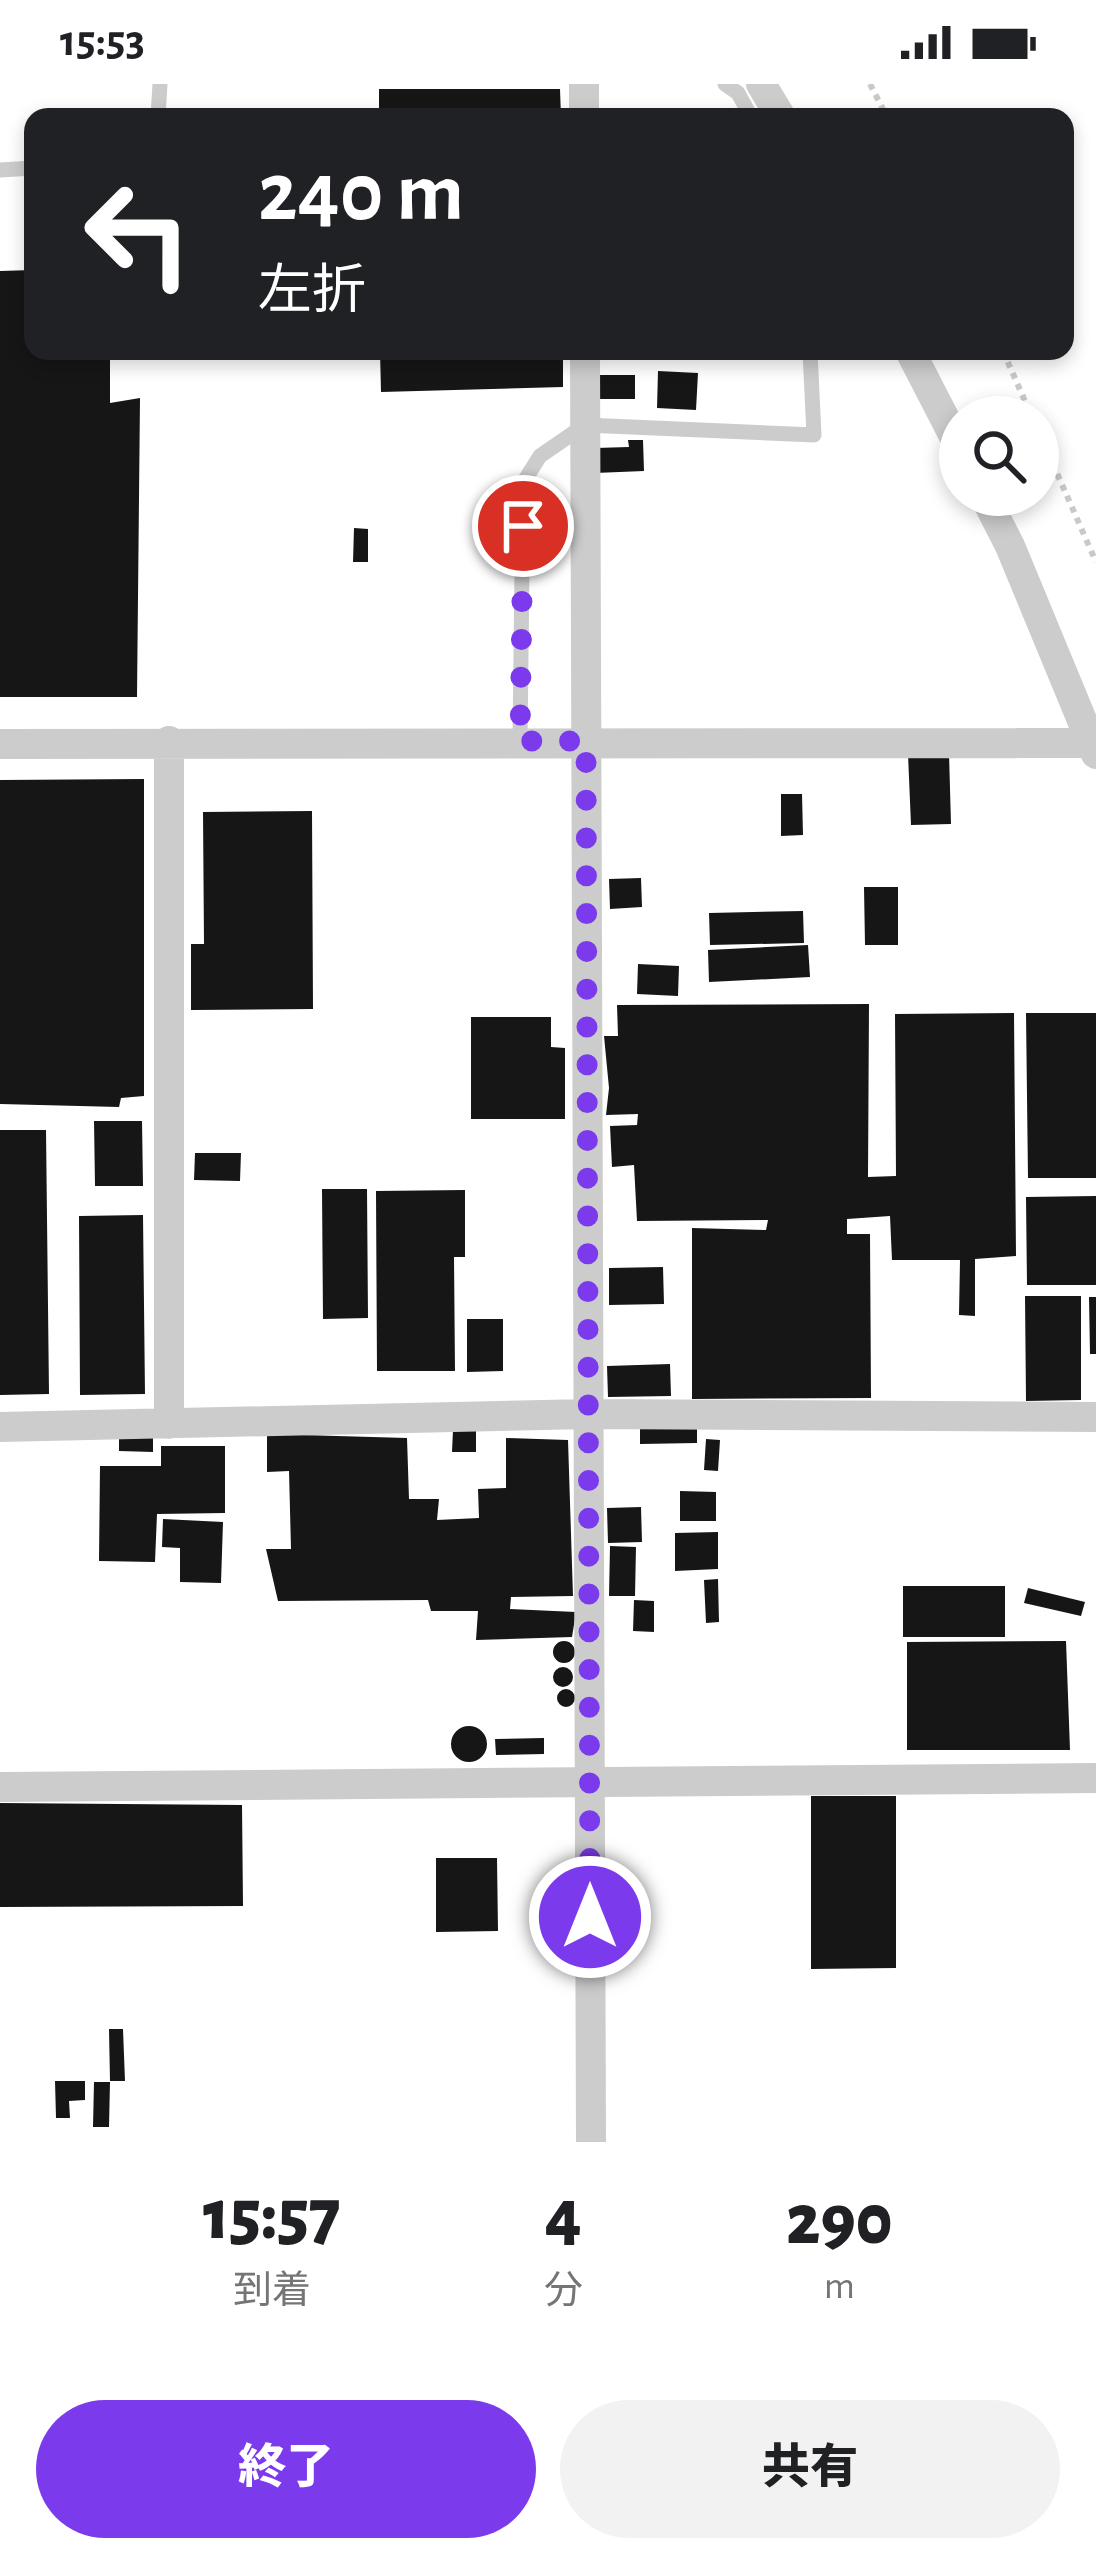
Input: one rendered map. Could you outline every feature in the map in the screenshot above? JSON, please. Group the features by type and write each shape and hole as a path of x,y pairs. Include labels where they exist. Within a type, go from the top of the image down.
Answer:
{"street":[{"path":"585,360 592,2142"},
{"path":"915,360 939,407"},
{"path":"0,744 586,741 1094,748 995,516"},
{"path":"169,742 169,1424"},
{"path":"0,1427 589,1414 1096,1417"},
{"path":"0,1787 1096,1778"}],"lane":[{"path":"725,84 738,93 746,108"},
{"path":"520,741 524,483 540,456 585,425 814,435 810,360"}],"path":[{"path":"1007,360 1023,396"},
{"path":"1059,478 1096,562"}],"building":[{"path":"379,89 560,89 561,108 379,108"},
{"path":"24,270 24,360 110,360 110,403 140,398 137,697 0,697 0,271"},
{"path":"380,360 563,360 563,387 381,392"},
{"path":"658,371 698,373 696,410 657,408"},
{"path":"598,375 635,375 635,399 598,399"},
{"path":"628,440 643,440 644,471 595,473 595,448 629,447"},
{"path":"354,528 368,529 368,562 353,562"},
{"path":"949,753 951,824 911,825 908,754"},
{"path":"144,779 144,1096 121,1098 119,1107 0,1104 0,780"},
{"path":"781,794 802,794 803,835 781,836"},
{"path":"312,811 313,1009 191,1010 191,944 204,944 203,812"},
{"path":"641,878 642,907 610,909 609,879"},
{"path":"864,887 898,887 898,945 865,945"},
{"path":"803,911 804,943 710,945 709,913"},
{"path":"808,945 810,977 709,982 708,950"},
{"path":"638,964 679,966 678,996 637,994"},
{"path":"869,1004 868,1177 896,1176 895,1014 1014,1013 1016,1256 975,1259 975,1316 959,1315 960,1260 892,1260 890,1216 847,1219 847,1234 870,1234 871,1398 692,1399 692,1228 766,1230 768,1220 637,1221 634,1165 612,1167 610,1126 637,1125 638,1114 606,1115 609,1088 604,1036 618,1036 617,1005"},
{"path":"1026,1013 1096,1013 1096,1178 1028,1178"},
{"path":"471,1017 551,1017 551,1047 565,1048 565,1119 471,1119"},
{"path":"94,1121 142,1121 143,1186 95,1186"},
{"path":"0,1130 46,1130 49,1394 0,1395"},
{"path":"195,1153 241,1153 240,1181 194,1180"},
{"path":"322,1189 367,1189 368,1318 323,1319"},
{"path":"465,1190 465,1257 454,1257 455,1371 377,1371 376,1191"},
{"path":"1096,1196 1096,1285 1027,1285 1026,1197"},
{"path":"143,1215 145,1394 80,1395 79,1216"},
{"path":"663,1267 664,1304 609,1305 609,1268"},
{"path":"1025,1296 1081,1296 1081,1400 1026,1401"},
{"path":"1089,1297 1096,1297 1096,1354 1090,1354"},
{"path":"467,1319 503,1319 503,1371 467,1372"},
{"path":"670,1364 671,1396 608,1397 607,1366"},
{"path":"640,1428 697,1428 697,1443 640,1444"},
{"path":"453,1430 476,1431 476,1452 452,1452"},
{"path":"267,1434 407,1438 409,1499 439,1499 437,1520 479,1518 478,1489 506,1488 506,1438 568,1440 573,1596 511,1597 510,1609 576,1612 572,1637 476,1640 478,1611 431,1611 428,1600 278,1601 266,1549 291,1549 289,1471 267,1472"},
{"path":"119,1437 153,1437 153,1452 119,1451"},
{"path":"706,1439 720,1440 718,1471 704,1470"},
{"path":"161,1446 225,1446 225,1513 157,1514 155,1562 99,1561 100,1466 161,1466"},
{"path":"680,1491 716,1492 716,1521 680,1521"},
{"path":"641,1507 642,1542 608,1543 607,1508"},
{"path":"163,1519 223,1522 221,1583 180,1582 180,1548 162,1547"},
{"path":"718,1532 718,1569 675,1571 675,1533"},
{"path":"610,1546 636,1547 635,1596 609,1596"},
{"path":"718,1579 719,1622 706,1623 704,1580"},
{"path":"903,1586 1005,1586 1005,1637 903,1637"},
{"path":"1028,1588 1085,1602 1081,1616 1024,1603"},
{"path":"634,1600 654,1601 654,1632 633,1631"},
{"path":"564,1641 575,1652 564,1663 553,1652"},
{"path":"1066,1641 1070,1750 907,1750 907,1642"},
{"path":"563,1667 573,1677 563,1687 553,1677"},
{"path":"566,1689 575,1698 566,1707 557,1698"},
{"path":"469,1726 481,1732 487,1744 481,1756 469,1762 457,1756 451,1744 457,1732"},
{"path":"544,1738 544,1754 496,1755 495,1739"},
{"path":"811,1796 896,1796 896,1968 811,1969"},
{"path":"0,1803 242,1805 243,1906 0,1907"},
{"path":"436,1858 497,1858 498,1931 436,1932"},
{"path":"109,2029 123,2029 125,2081 110,2081"},
{"path":"55,2081 85,2081 85,2100 69,2101 70,2118 56,2118"},
{"path":"94,2082 110,2082 109,2127 93,2127"}],"route":[{"path":"523,526 520,741 586,741 590,1917"}]}
